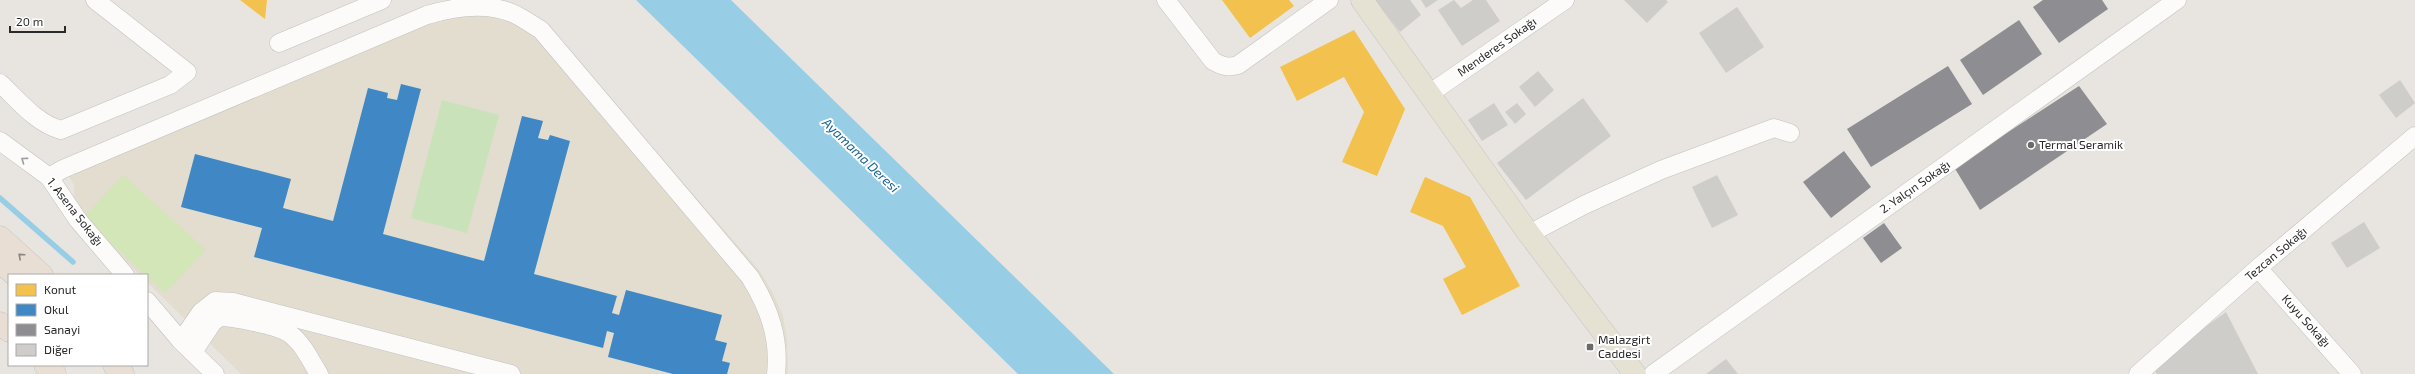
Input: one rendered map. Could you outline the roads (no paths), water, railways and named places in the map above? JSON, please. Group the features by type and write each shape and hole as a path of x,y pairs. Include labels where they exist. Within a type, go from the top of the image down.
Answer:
{"highway":[{"path":"0,237 41,274"},
{"path":"0,262 14,274"},
{"path":"0,323 8,330"},
{"path":"47,366 55,374"},
{"path":"115,366 123,374"}],"main road":[{"path":"1362,0 1529,234 1636,374"}],"street":[{"path":"0,83 39,120 50,127 61,130 170,84 187,72 95,0"},
{"path":"279,43 382,0"},
{"path":"1166,0 1214,61 1225,67 1232,67 1238,65 1329,0"},
{"name":"Menderes Sokağı","path":"1429,94 1565,0"},
{"name":"2. Yalçın Sokağı","path":"1653,374 2178,0"},
{"path":"50,178 63,169 427,14 450,8 480,6 512,13 541,30 750,277 763,299 772,320 776,341 776,374"},
{"path":"1529,234 1584,205 1661,170 1774,128 1790,133"},
{"name":"Tezcan Sokağı","path":"2138,374 2258,268 2415,136"},
{"name":"1. Asena Sokağı","path":"0,141 50,178 78,220 124,274"},
{"name":"Kuyu Sokağı","path":"2258,268 2352,374"},
{"path":"187,346 201,312 215,301 233,302 482,370 510,374"},
{"path":"148,302 187,346 215,374"},
{"path":"187,346 220,317 231,317 286,332 300,344 320,374"}],"water":[{"name":"Ayamama Deresi","path":"636,0 731,0 1114,374 1018,374"}],"waterway":[{"path":"0,198 73,262"}],"place":[{"name":"Termal Seramik","path":"2031,145"},
{"name":"Malazgirt Caddesi","path":"1590,347"}]}
